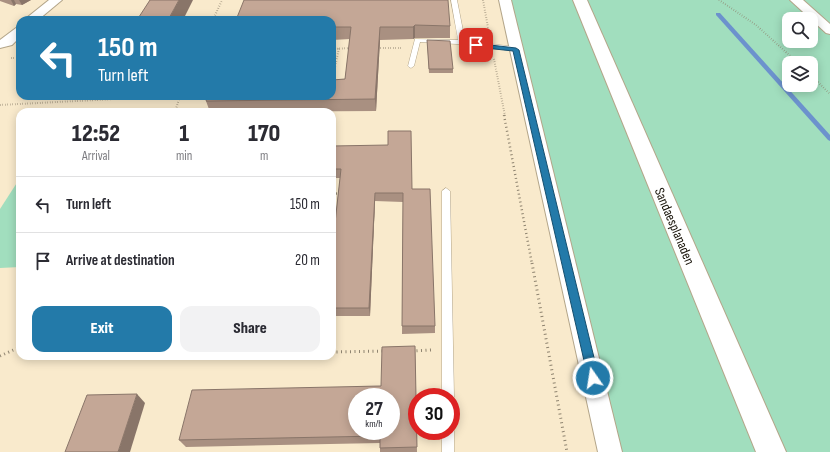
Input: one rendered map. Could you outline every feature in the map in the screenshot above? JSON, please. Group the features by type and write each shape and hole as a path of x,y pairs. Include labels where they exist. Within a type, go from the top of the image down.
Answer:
{"main road":[{"name":"Sandaesplanaden","path":"580,0 771,452"}],"street":[{"path":"35,16 56,0"},
{"path":"505,0 610,452"},
{"path":"796,0 830,30"},
{"path":"0,44 7,42 16,34"}],"lane":[{"path":"454,0 462,43"},
{"path":"411,66 417,40 462,43 516,50"},
{"path":"446,191 448,388"},
{"path":"448,440 448,452"}],"path":[{"path":"215,16 222,0"},
{"path":"482,0 490,36"},
{"path":"719,0 756,25 790,56"},
{"path":"377,48 416,47"},
{"path":"336,59 338,48 354,48"},
{"path":"494,58 567,452"},
{"path":"818,82 830,94"},
{"path":"0,105 96,100"},
{"path":"336,194 347,193"},
{"path":"0,356 16,349"},
{"path":"409,351 448,350"},
{"path":"336,352 386,351"}],"green space":[{"path":"505,0 830,0 830,452 610,452"},
{"path":"16,184 16,267 0,268 0,209"}],"building":[{"path":"150,0 179,0 170,16 140,16"},
{"path":"244,0 448,0 450,26 415,25 413,27 380,27 375,99 336,99 336,80 345,79 351,27 336,27 336,16 238,16"},
{"path":"427,40 450,41 453,69 429,69"},
{"path":"206,100 290,100 206,101"},
{"path":"388,131 411,131 412,189 430,189 435,326 402,326 403,193 375,193 369,308 336,308 336,214 341,169 336,169 336,146 388,145"},
{"path":"415,346 416,388 408,388 408,440 417,440 417,447 380,448 380,440 400,440 400,388 348,388 348,437 179,440 192,390 381,386 382,347"},
{"path":"137,394 118,452 65,452 87,395"}],"waterway":[{"path":"718,14 830,139"}],"route":[{"path":"476,45 516,50 570,273 593,378"}]}
